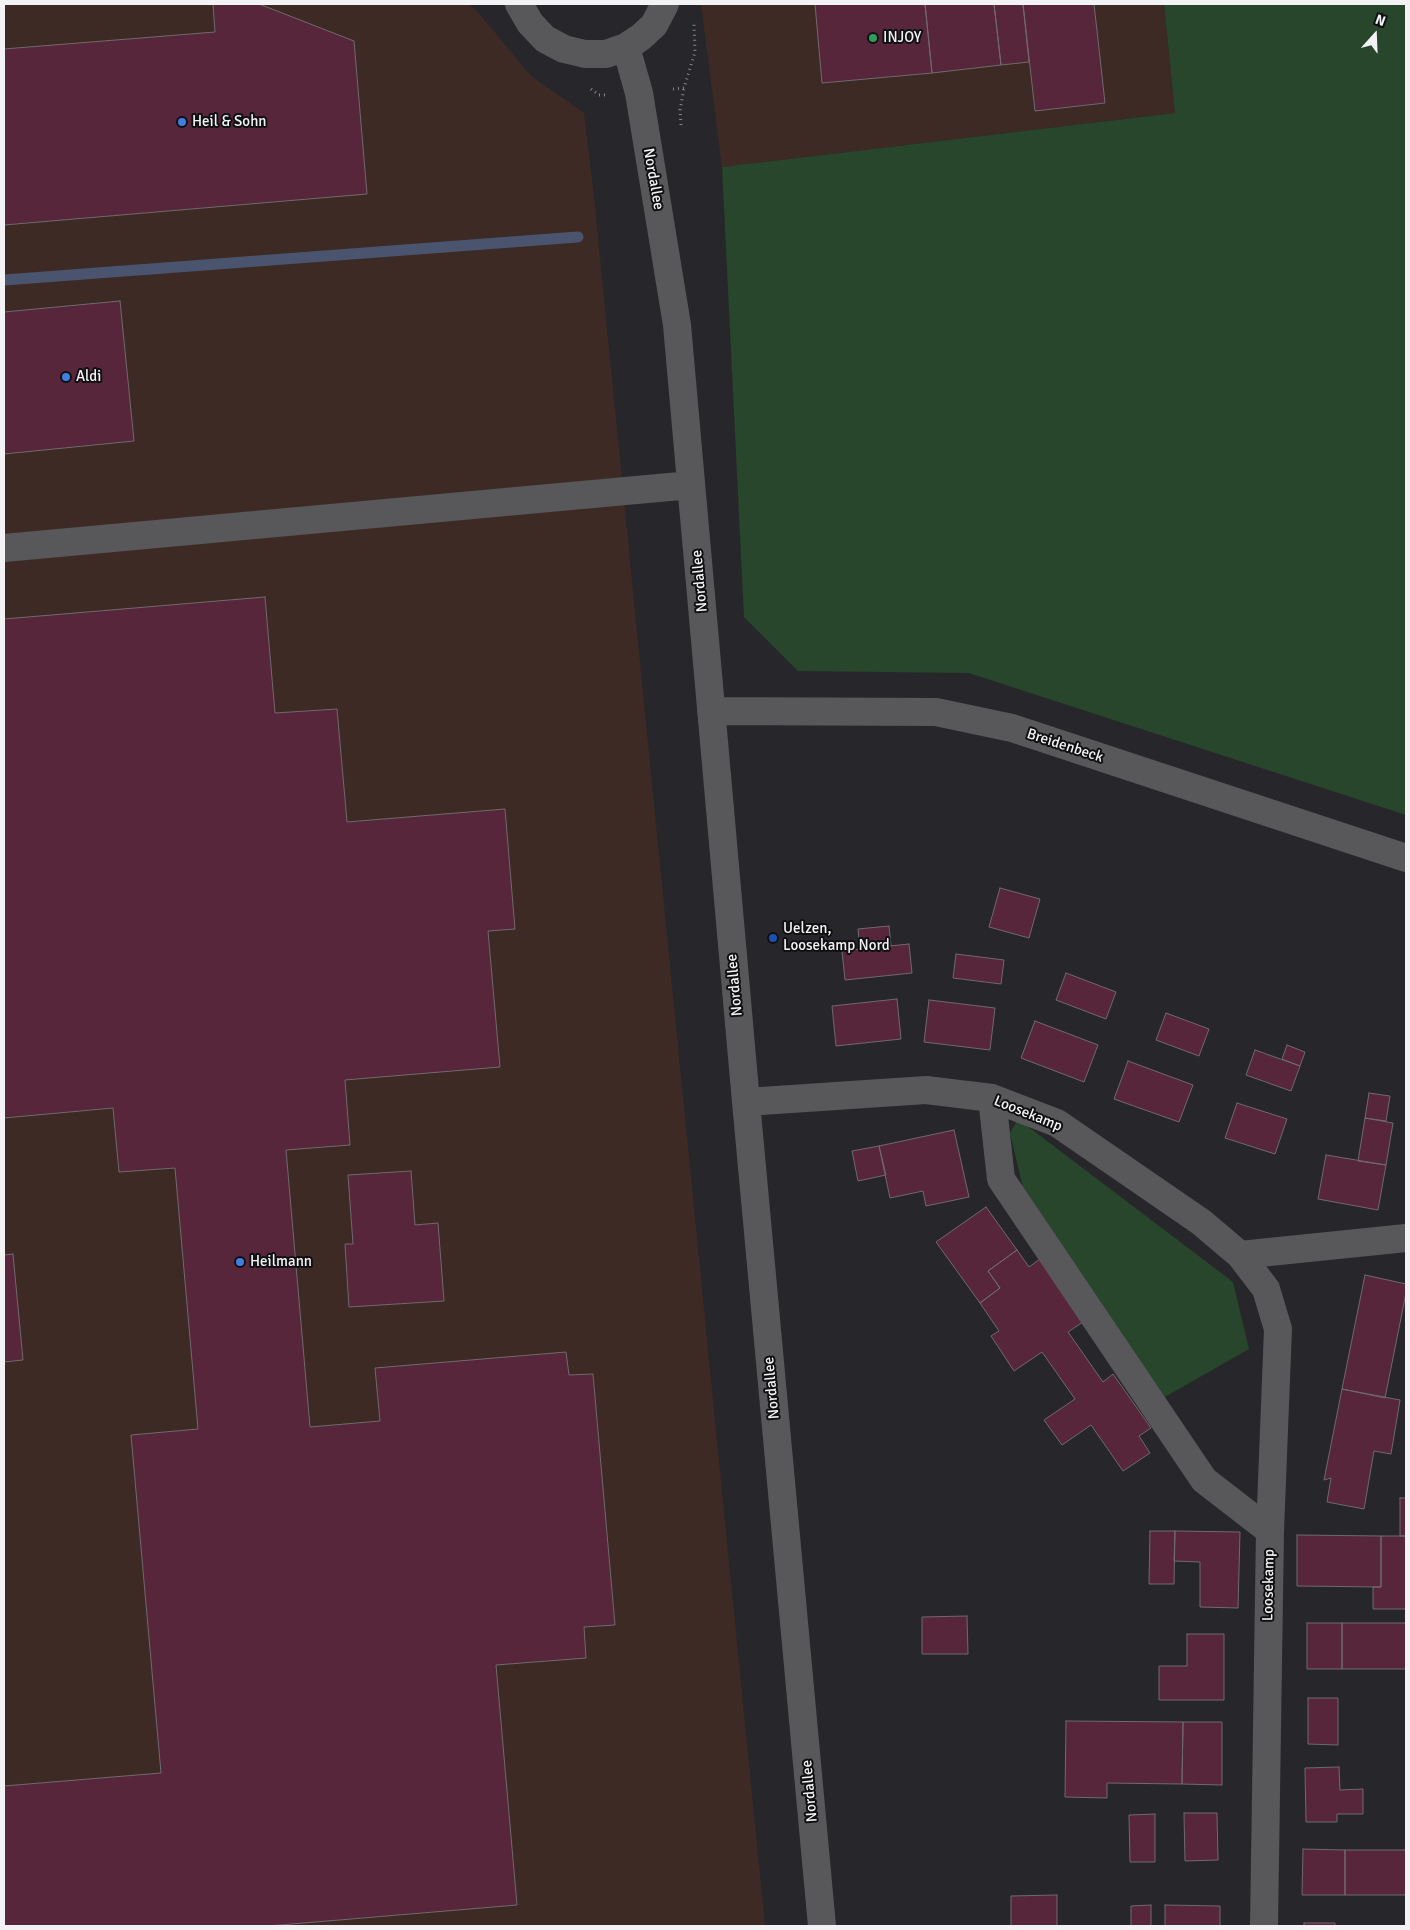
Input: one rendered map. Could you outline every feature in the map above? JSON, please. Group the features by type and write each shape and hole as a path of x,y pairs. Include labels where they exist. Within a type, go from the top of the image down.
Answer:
{"street":[{"path":"519,4 530,23 544,39 564,49 585,54 606,54 626,47 654,25 665,4"},
{"name":"Nordallee","path":"626,47 638,93 677,326 822,1926"},
{"path":"4,548 691,485"},
{"name":"Breidenbeck","path":"711,711 936,712 1003,726 1406,858"},
{"name":"Loosekamp","path":"746,1102 926,1090 992,1098 1057,1123 1201,1222 1240,1255 1266,1289 1278,1329 1270,1531 1264,1926"},
{"path":"992,1098 1001,1178 1204,1480 1270,1531"},
{"path":"1240,1255 1406,1238"}],"shaded area":[{"path":"4,4 468,4 477,11 531,76 584,113 594,197 765,1926 4,1926"},
{"path":"701,4 1164,4 1175,113 722,167"}],"green space":[{"path":"1164,4 1406,4 1406,815 969,673 798,671 744,617 722,167 1175,113"},
{"path":"1018,1119 1233,1282 1249,1349 1163,1398 1023,1188 1010,1133"}],"building":[{"name":"Heil & Sohn","path":"213,4 259,4 354,41 367,194 4,225 4,49 215,32"},
{"name":"INJOY","path":"815,4 925,4 932,73 822,83"},
{"path":"925,4 994,4 1001,65 932,73"},
{"path":"994,4 1023,4 1029,62 1001,65"},
{"path":"1023,4 1094,4 1105,103 1035,111"},
{"name":"Aldi","path":"120,301 134,441 4,454 4,312"},
{"name":"Heilmann","path":"265,597 275,713 337,709 347,822 505,809 515,929 488,931 500,1067 345,1080 350,1145 286,1150 310,1427 380,1421 375,1368 566,1352 569,1375 593,1374 615,1625 584,1627 586,1658 496,1665 517,1905 268,1926 4,1926 4,1786 161,1773 131,1435 198,1429 175,1168 119,1172 113,1108 4,1118 4,619"},
{"path":"1000,888 1040,899 1029,938 989,927"},
{"path":"889,926 891,946 860,949 858,929"},
{"path":"909,944 912,973 845,980 842,951"},
{"path":"956,954 1004,960 1001,984 953,978"},
{"path":"1066,973 1116,992 1106,1019 1056,1000"},
{"path":"897,999 901,1039 836,1046 832,1006"},
{"path":"929,1000 995,1008 990,1050 924,1042"},
{"path":"1166,1013 1209,1029 1199,1056 1156,1040"},
{"path":"1035,1021 1098,1045 1084,1082 1021,1058"},
{"path":"1287,1045 1305,1052 1300,1066 1282,1059"},
{"path":"1255,1050 1300,1066 1291,1091 1246,1075"},
{"path":"1128,1061 1193,1085 1179,1122 1114,1099"},
{"path":"1369,1093 1390,1096 1386,1121 1365,1118"},
{"path":"1237,1103 1287,1119 1275,1154 1225,1138"},
{"path":"1365,1118 1393,1123 1386,1165 1358,1161"},
{"path":"954,1130 969,1197 926,1206 923,1191 890,1198 879,1146"},
{"path":"879,1146 886,1175 858,1181 852,1151"},
{"path":"1326,1155 1386,1165 1378,1210 1318,1199"},
{"path":"411,1171 415,1225 438,1223 444,1301 349,1307 345,1244 353,1244 348,1175"},
{"path":"986,1207 1017,1250 988,1271 1000,1288 980,1303 936,1242"},
{"path":"1017,1250 1029,1267 1040,1259 1083,1322 1068,1332 1103,1382 1113,1374 1151,1428 1139,1436 1150,1453 1123,1471 1091,1425 1062,1445 1044,1420 1075,1399 1042,1352 1014,1371 991,1336 999,1331 980,1303 1000,1288 988,1271"},
{"path":"13,1254 23,1360 4,1362 4,1255"},
{"path":"1365,1275 1406,1284 1406,1293 1385,1398 1342,1389"},
{"path":"1342,1389 1400,1400 1391,1454 1374,1451 1364,1509 1327,1502 1331,1478 1324,1480"},
{"path":"1400,1498 1406,1498 1406,1536 1400,1536"},
{"path":"1150,1531 1175,1531 1174,1584 1149,1584"},
{"path":"1175,1531 1240,1532 1238,1608 1200,1607 1200,1562 1174,1561"},
{"path":"1297,1535 1381,1536 1381,1587 1297,1586"},
{"path":"1381,1536 1406,1536 1406,1609 1373,1609 1373,1587 1381,1587"},
{"path":"967,1616 968,1654 922,1654 922,1617"},
{"path":"1307,1623 1342,1623 1342,1669 1307,1669"},
{"path":"1342,1623 1406,1623 1406,1669 1342,1669"},
{"path":"1187,1634 1224,1634 1224,1700 1159,1700 1159,1666 1187,1666"},
{"path":"1308,1698 1338,1698 1338,1745 1308,1744"},
{"path":"1066,1721 1183,1722 1182,1784 1107,1783 1107,1798 1065,1797"},
{"path":"1183,1722 1222,1722 1222,1785 1182,1784"},
{"path":"1339,1767 1340,1790 1363,1789 1363,1814 1337,1814 1337,1822 1306,1822 1305,1768"},
{"path":"1184,1813 1217,1813 1218,1860 1185,1861"},
{"path":"1155,1814 1155,1862 1130,1862 1129,1815"},
{"path":"1303,1849 1345,1850 1345,1895 1302,1895"},
{"path":"1345,1850 1406,1850 1406,1895 1345,1895"},
{"path":"1057,1895 1057,1926 1011,1926 1011,1896"},
{"path":"1151,1905 1151,1926 1131,1926 1131,1906"},
{"path":"1165,1905 1220,1906 1220,1926 1165,1926"},
{"path":"1304,1923 1335,1923 1335,1926 1304,1926"}],"waterway":[{"path":"4,280 578,237"}],"place":[{"name":"INJOY","path":"873,38"},
{"name":"Heil & Sohn","path":"182,122"},
{"name":"Aldi","path":"66,377"},
{"name":"Uelzen, Loosekamp Nord","path":"773,938"},
{"name":"Heilmann","path":"240,1262"}]}
